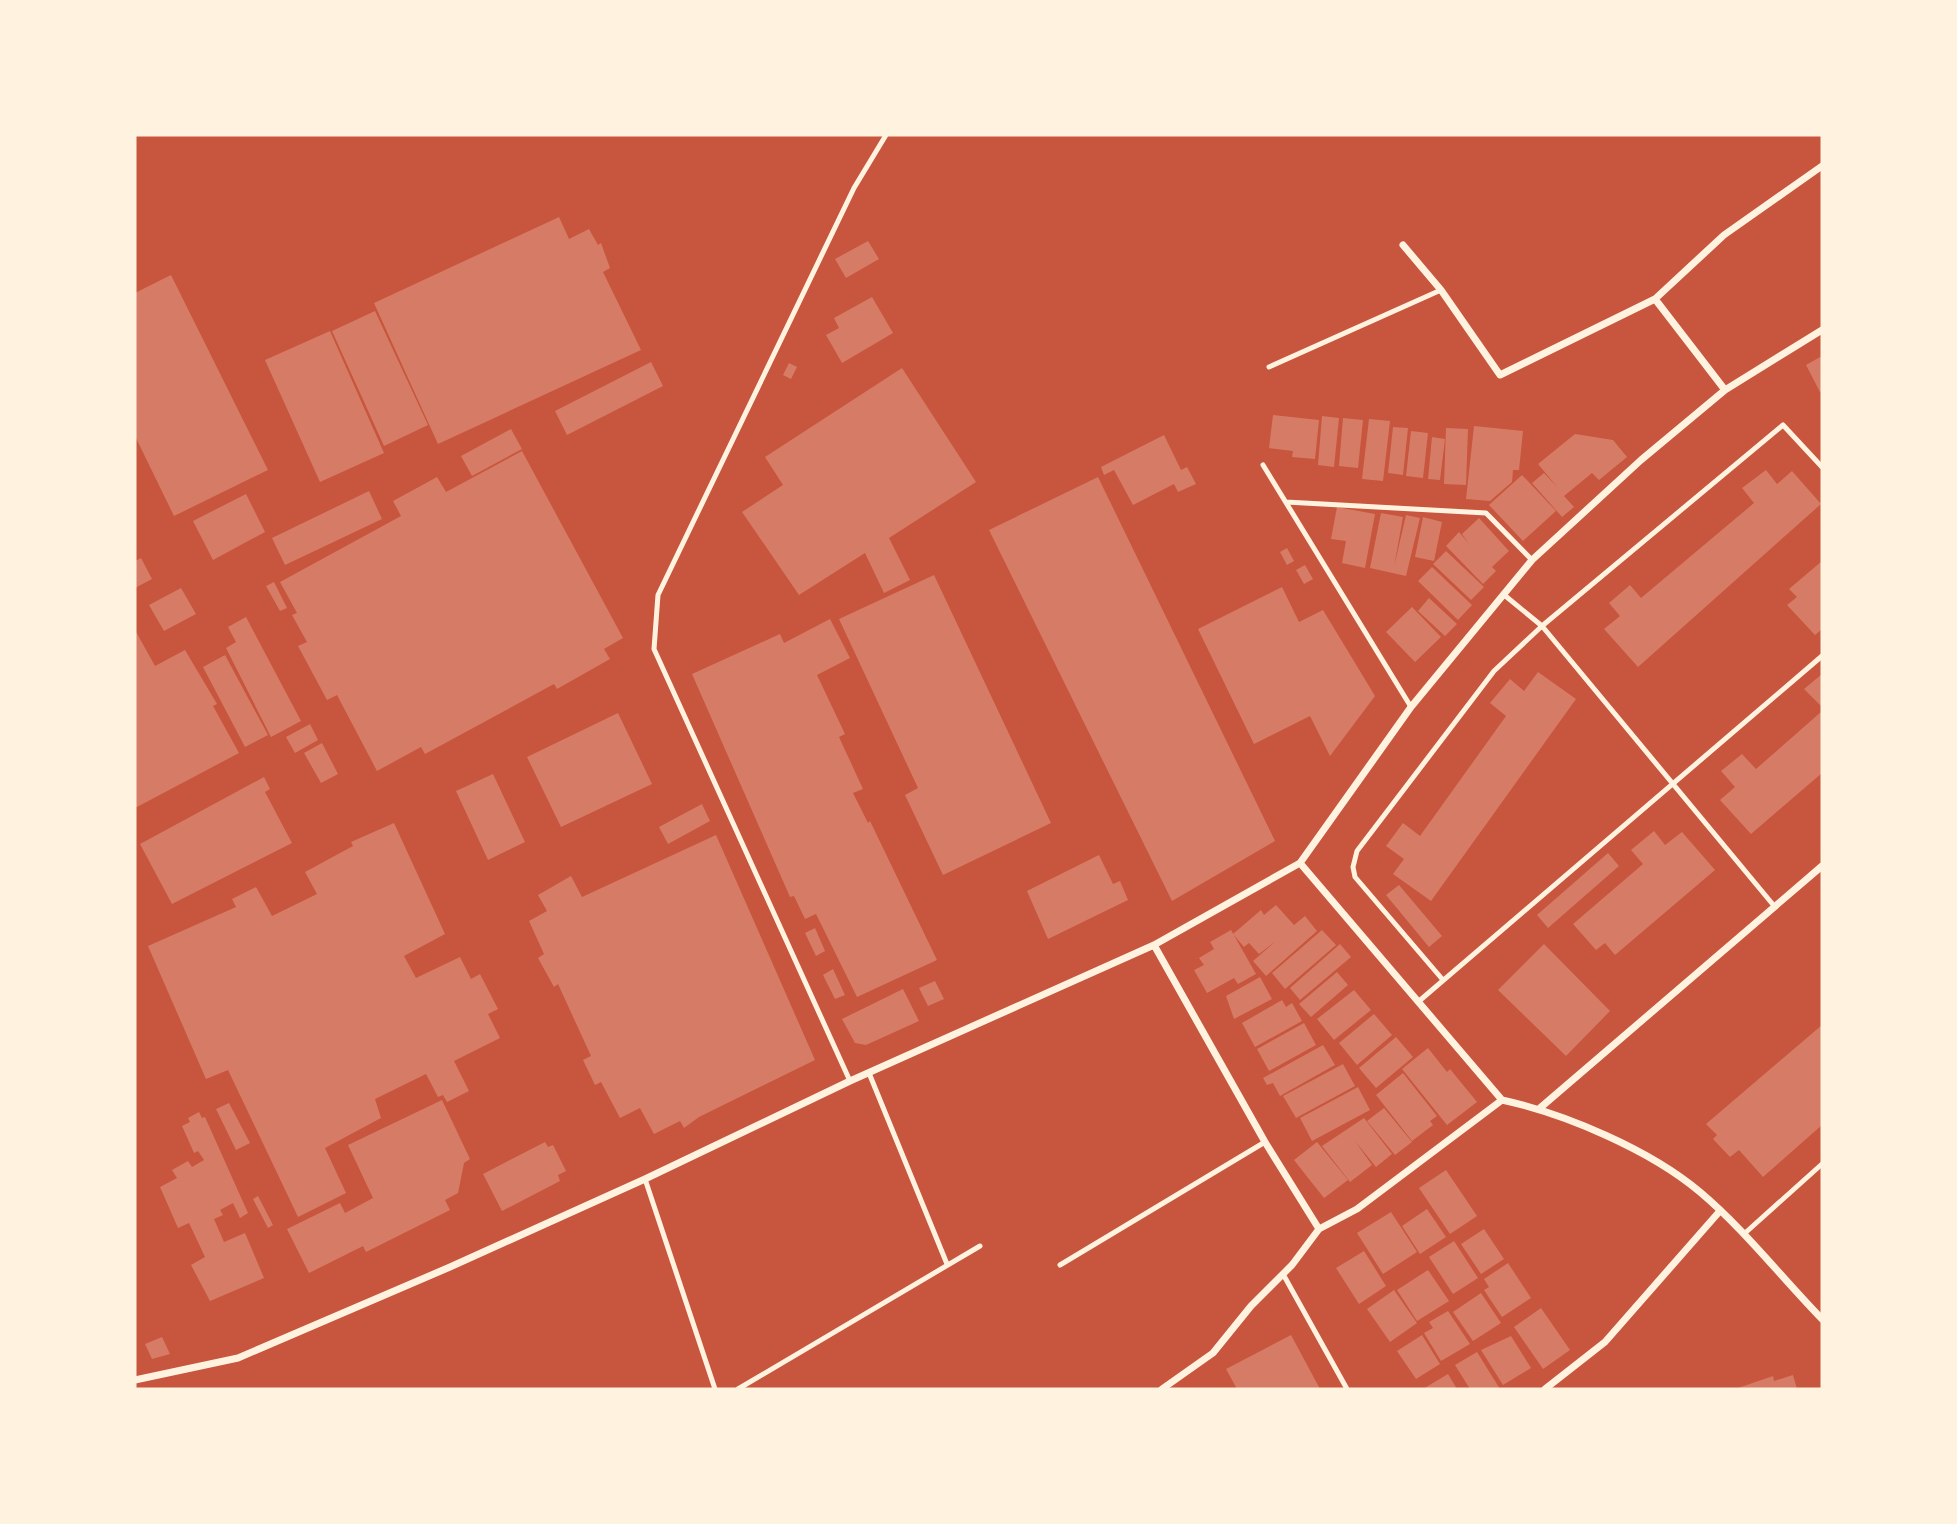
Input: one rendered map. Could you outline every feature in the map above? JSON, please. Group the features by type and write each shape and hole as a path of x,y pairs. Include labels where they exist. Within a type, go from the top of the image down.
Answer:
{"street":[{"path":"1403,245 1441,290 1500,375 1655,299 1724,235 1822,166"},
{"path":"1655,299 1725,390"},
{"path":"135,1380 238,1358 450,1267 645,1179 850,1081 1154,945 1300,863 1411,707 1532,560 1641,460 1725,390 1822,330"},
{"path":"1300,863 1502,1100 1540,1108 1630,1147 1699,1192 1822,1320"},
{"path":"1540,1108 1822,866"},
{"path":"1154,945 1265,1142 1319,1229"},
{"path":"1162,1389 1213,1353 1319,1229 1357,1209 1502,1100"},
{"path":"1545,1389 1605,1342 1719,1212"}],"lane":[{"path":"850,1081 654,649 658,595 853,188 887,135"},
{"path":"1269,367 1441,290"},
{"path":"1443,980 1355,877 1353,867 1357,851 1494,671 1542,626 1783,425 1822,467"},
{"path":"1263,465 1411,707"},
{"path":"1286,502 1486,513 1532,560"},
{"path":"1503,594 1542,626 1671,785 1775,907"},
{"path":"1418,1002 1822,656"},
{"path":"869,1073 947,1264"},
{"path":"1060,1265 1265,1142"},
{"path":"1742,1236 1822,1164"},
{"path":"645,1179 715,1389"},
{"path":"738,1389 980,1246"},
{"path":"1283,1274 1347,1389"}],"building":[{"path":"559,217 569,239 589,229 598,245 601,243 610,268 603,272 641,350 438,444 374,303"},
{"path":"868,241 879,259 846,278 835,259"},
{"path":"171,275 268,470 174,516 135,436 135,293"},
{"path":"872,297 893,333 842,363 826,335 839,328 834,318"},
{"path":"375,311 428,425 384,446 332,331"},
{"path":"330,331 384,453 320,482 265,360"},
{"path":"1822,356 1822,391 1820,392 1806,365"},
{"path":"651,362 663,386 567,435 555,411"},
{"path":"789,363 797,367 791,379 783,375"},
{"path":"902,368 976,482 889,538 910,580 884,593 865,553 799,595 742,512 783,485 765,457"},
{"path":"1273,415 1319,420 1315,459 1292,457 1293,451 1269,448"},
{"path":"1322,416 1339,418 1334,467 1318,465"},
{"path":"1343,418 1363,420 1358,468 1339,466"},
{"path":"1369,419 1390,421 1383,481 1362,479"},
{"path":"1474,426 1523,431 1519,470 1513,470 1512,482 1490,501 1466,499"},
{"path":"1393,427 1408,428 1403,475 1388,473"},
{"path":"1446,428 1468,429 1466,485 1444,484"},
{"path":"511,429 522,449 472,476 461,456"},
{"path":"1411,431 1428,433 1423,478 1406,476"},
{"path":"1575,434 1613,440 1627,457 1599,480 1592,473 1564,496 1574,507 1562,517 1532,483 1544,473 1558,488 1538,464"},
{"path":"1164,435 1181,470 1187,467 1196,484 1178,492 1174,484 1133,505 1114,470 1104,475 1101,467"},
{"path":"1432,437 1445,439 1440,480 1428,479"},
{"path":"522,451 623,638 604,649 610,659 557,689 554,684 425,754 421,747 377,771 337,695 327,700 298,646 307,642 292,615 297,613 280,582 401,516 393,501 437,477 446,492"},
{"path":"1766,470 1777,484 1792,471 1821,504 1638,667 1604,629 1620,616 1609,603 1630,585 1641,598 1754,503 1742,488"},
{"path":"1522,475 1556,511 1523,541 1489,505"},
{"path":"1098,477 1275,841 1172,901 989,530"},
{"path":"369,491 382,519 285,565 272,538"},
{"path":"246,494 265,532 213,560 193,521"},
{"path":"1337,507 1375,514 1365,568 1342,563 1346,541 1331,539"},
{"path":"1381,513 1403,517 1394,567 1406,515 1420,518 1406,576 1370,568"},
{"path":"1423,517 1442,522 1434,561 1415,557"},
{"path":"1479,518 1509,551 1492,567 1496,571 1483,584 1446,546 1459,532 1469,544 1462,534"},
{"path":"1287,548 1294,561 1287,565 1280,552"},
{"path":"1446,551 1484,587 1471,600 1433,564"},
{"path":"141,558 152,579 135,588 135,561"},
{"path":"1822,561 1822,629 1815,635 1787,605 1797,597 1789,589"},
{"path":"1305,565 1313,579 1304,584 1296,570"},
{"path":"1432,567 1472,605 1458,620 1418,581"},
{"path":"934,575 1051,823 943,875 905,795 918,788 839,619"},
{"path":"274,582 287,608 280,611 266,586"},
{"path":"1282,587 1299,622 1323,610 1375,696 1330,756 1310,716 1254,744 1198,629"},
{"path":"181,588 196,614 164,631 149,605"},
{"path":"1429,598 1457,624 1445,636 1418,611"},
{"path":"1412,607 1441,637 1415,662 1386,632"},
{"path":"246,617 301,721 271,737 226,648 236,642 228,627"},
{"path":"830,619 850,658 817,675 845,734 839,737 863,789 853,793 868,823 870,821 937,960 857,997 816,914 805,919 794,896 790,897 692,674 780,634 784,643"},
{"path":"135,630 155,666 185,650 217,704 213,706 239,753 135,808"},
{"path":"225,655 268,735 245,747 203,667"},
{"path":"1538,672 1576,699 1431,901 1393,874 1404,859 1386,846 1403,823 1420,836 1506,716 1490,703 1510,679 1524,691"},
{"path":"1822,674 1822,707 1804,689"},
{"path":"1822,711 1822,773 1751,834 1720,800 1735,787 1721,771 1742,754 1756,769"},
{"path":"618,713 652,784 561,827 527,757"},
{"path":"310,724 318,740 295,753 286,737"},
{"path":"322,743 338,774 321,783 304,753"},
{"path":"493,774 525,842 488,860 456,791"},
{"path":"264,777 270,789 265,792 292,843 172,904 140,844"},
{"path":"702,804 710,821 668,844 659,827"},
{"path":"394,823 445,934 404,956 416,978 460,957 471,979 480,974 498,1009 488,1014 500,1038 454,1061 469,1091 447,1102 443,1095 438,1097 426,1074 375,1099 381,1118 325,1148 346,1193 298,1217 228,1070 206,1079 148,946 236,907 232,899 256,887 272,916 317,894 305,872 353,846 351,842"},
{"path":"1654,831 1665,845 1682,832 1715,870 1615,955 1605,943 1596,950 1573,924 1643,864 1631,850"},
{"path":"716,835 815,1060 699,1117 684,1128 680,1121 654,1134 640,1108 620,1118 601,1082 595,1085 583,1060 591,1056 558,984 554,987 538,958 544,954 529,921 547,911 538,895 571,876 582,897"},
{"path":"1608,853 1619,866 1548,928 1537,915"},
{"path":"1099,855 1113,884 1120,881 1128,900 1048,939 1027,891"},
{"path":"1399,885 1442,936 1429,947 1386,895"},
{"path":"1276,905 1294,925 1305,916 1317,931 1266,976 1253,961 1276,941 1259,954 1249,943 1244,947 1233,934 1261,910 1264,915"},
{"path":"815,928 825,951 816,956 805,933"},
{"path":"1231,930 1256,974 1238,984 1234,978 1207,993 1194,970 1204,965 1199,958 1214,949 1210,942"},
{"path":"1322,930 1336,945 1285,989 1272,973"},
{"path":"1340,944 1351,957 1300,1000 1290,988"},
{"path":"1544,944 1610,1011 1566,1056 1498,990"},
{"path":"833,969 845,995 835,999 823,975"},
{"path":"1337,972 1348,985 1311,1017 1299,1004"},
{"path":"1260,977 1272,999 1234,1019 1226,996"},
{"path":"935,981 944,999 928,1006 919,988"},
{"path":"903,989 919,1021 866,1045 855,1043 842,1019"},
{"path":"1354,990 1371,1010 1334,1040 1317,1019"},
{"path":"1282,1000 1286,1007 1292,1003 1302,1021 1255,1047 1242,1023"},
{"path":"1374,1014 1392,1035 1357,1065 1339,1043"},
{"path":"1304,1023 1316,1045 1269,1071 1257,1049"},
{"path":"1822,1025 1822,1125 1763,1177 1739,1150 1730,1157 1713,1139 1717,1135 1706,1124"},
{"path":"1396,1037 1413,1057 1376,1088 1359,1068"},
{"path":"1323,1045 1335,1065 1280,1096 1273,1083 1267,1085 1263,1078"},
{"path":"1428,1048 1447,1072 1450,1069 1477,1102 1447,1125 1402,1069"},
{"path":"1343,1064 1355,1086 1296,1118 1283,1096"},
{"path":"1403,1073 1437,1116 1430,1121 1433,1125 1412,1141 1376,1095"},
{"path":"1358,1087 1370,1110 1312,1141 1300,1118"},
{"path":"442,1100 470,1159 464,1163 458,1193 445,1200 450,1210 366,1252 363,1246 309,1273 287,1229 340,1203 345,1213 373,1198 348,1145"},
{"path":"229,1103 250,1143 236,1150 216,1109"},
{"path":"1384,1108 1412,1142 1395,1155 1367,1121"},
{"path":"199,1112 202,1118 205,1117 248,1213 240,1218 233,1203 220,1210 223,1215 214,1219 224,1242 245,1233 264,1278 210,1301 191,1265 205,1257 189,1223 178,1228 160,1187 177,1178 172,1170 188,1161 192,1167 204,1160 198,1151 194,1153 182,1126 190,1122 188,1118"},
{"path":"1364,1118 1392,1154 1376,1167 1355,1141 1372,1165 1350,1182 1322,1146"},
{"path":"545,1142 548,1147 553,1145 566,1171 558,1175 560,1181 502,1211 483,1174"},
{"path":"1317,1142 1348,1180 1324,1198 1294,1160"},
{"path":"1446,1170 1477,1216 1450,1234 1419,1188"},
{"path":"258,1196 273,1225 268,1228 253,1199"},
{"path":"1427,1209 1446,1237 1420,1254 1402,1226"},
{"path":"1391,1212 1417,1252 1383,1274 1357,1233"},
{"path":"1484,1229 1504,1259 1481,1274 1461,1244"},
{"path":"1454,1241 1478,1278 1453,1294 1429,1257"},
{"path":"1364,1251 1386,1286 1359,1304 1336,1268"},
{"path":"1508,1263 1531,1298 1502,1317 1484,1290 1489,1287 1484,1279"},
{"path":"1428,1270 1449,1301 1417,1321 1397,1290"},
{"path":"1394,1290 1417,1323 1390,1342 1367,1309"},
{"path":"1481,1293 1501,1323 1473,1341 1453,1312"},
{"path":"1541,1308 1570,1350 1543,1369 1514,1327"},
{"path":"1448,1311 1470,1344 1441,1361 1424,1333 1433,1328 1429,1322"},
{"path":"1291,1335 1320,1389 1237,1389 1226,1369"},
{"path":"1422,1335 1440,1364 1416,1379 1397,1351"},
{"path":"1511,1336 1531,1368 1503,1385 1481,1350"},
{"path":"162,1337 170,1354 152,1359 145,1344"},
{"path":"1477,1352 1500,1389 1470,1389 1455,1365"},
{"path":"1448,1374 1457,1389 1423,1389"},
{"path":"1793,1375 1797,1389 1735,1389 1773,1376 1774,1381"}]}
